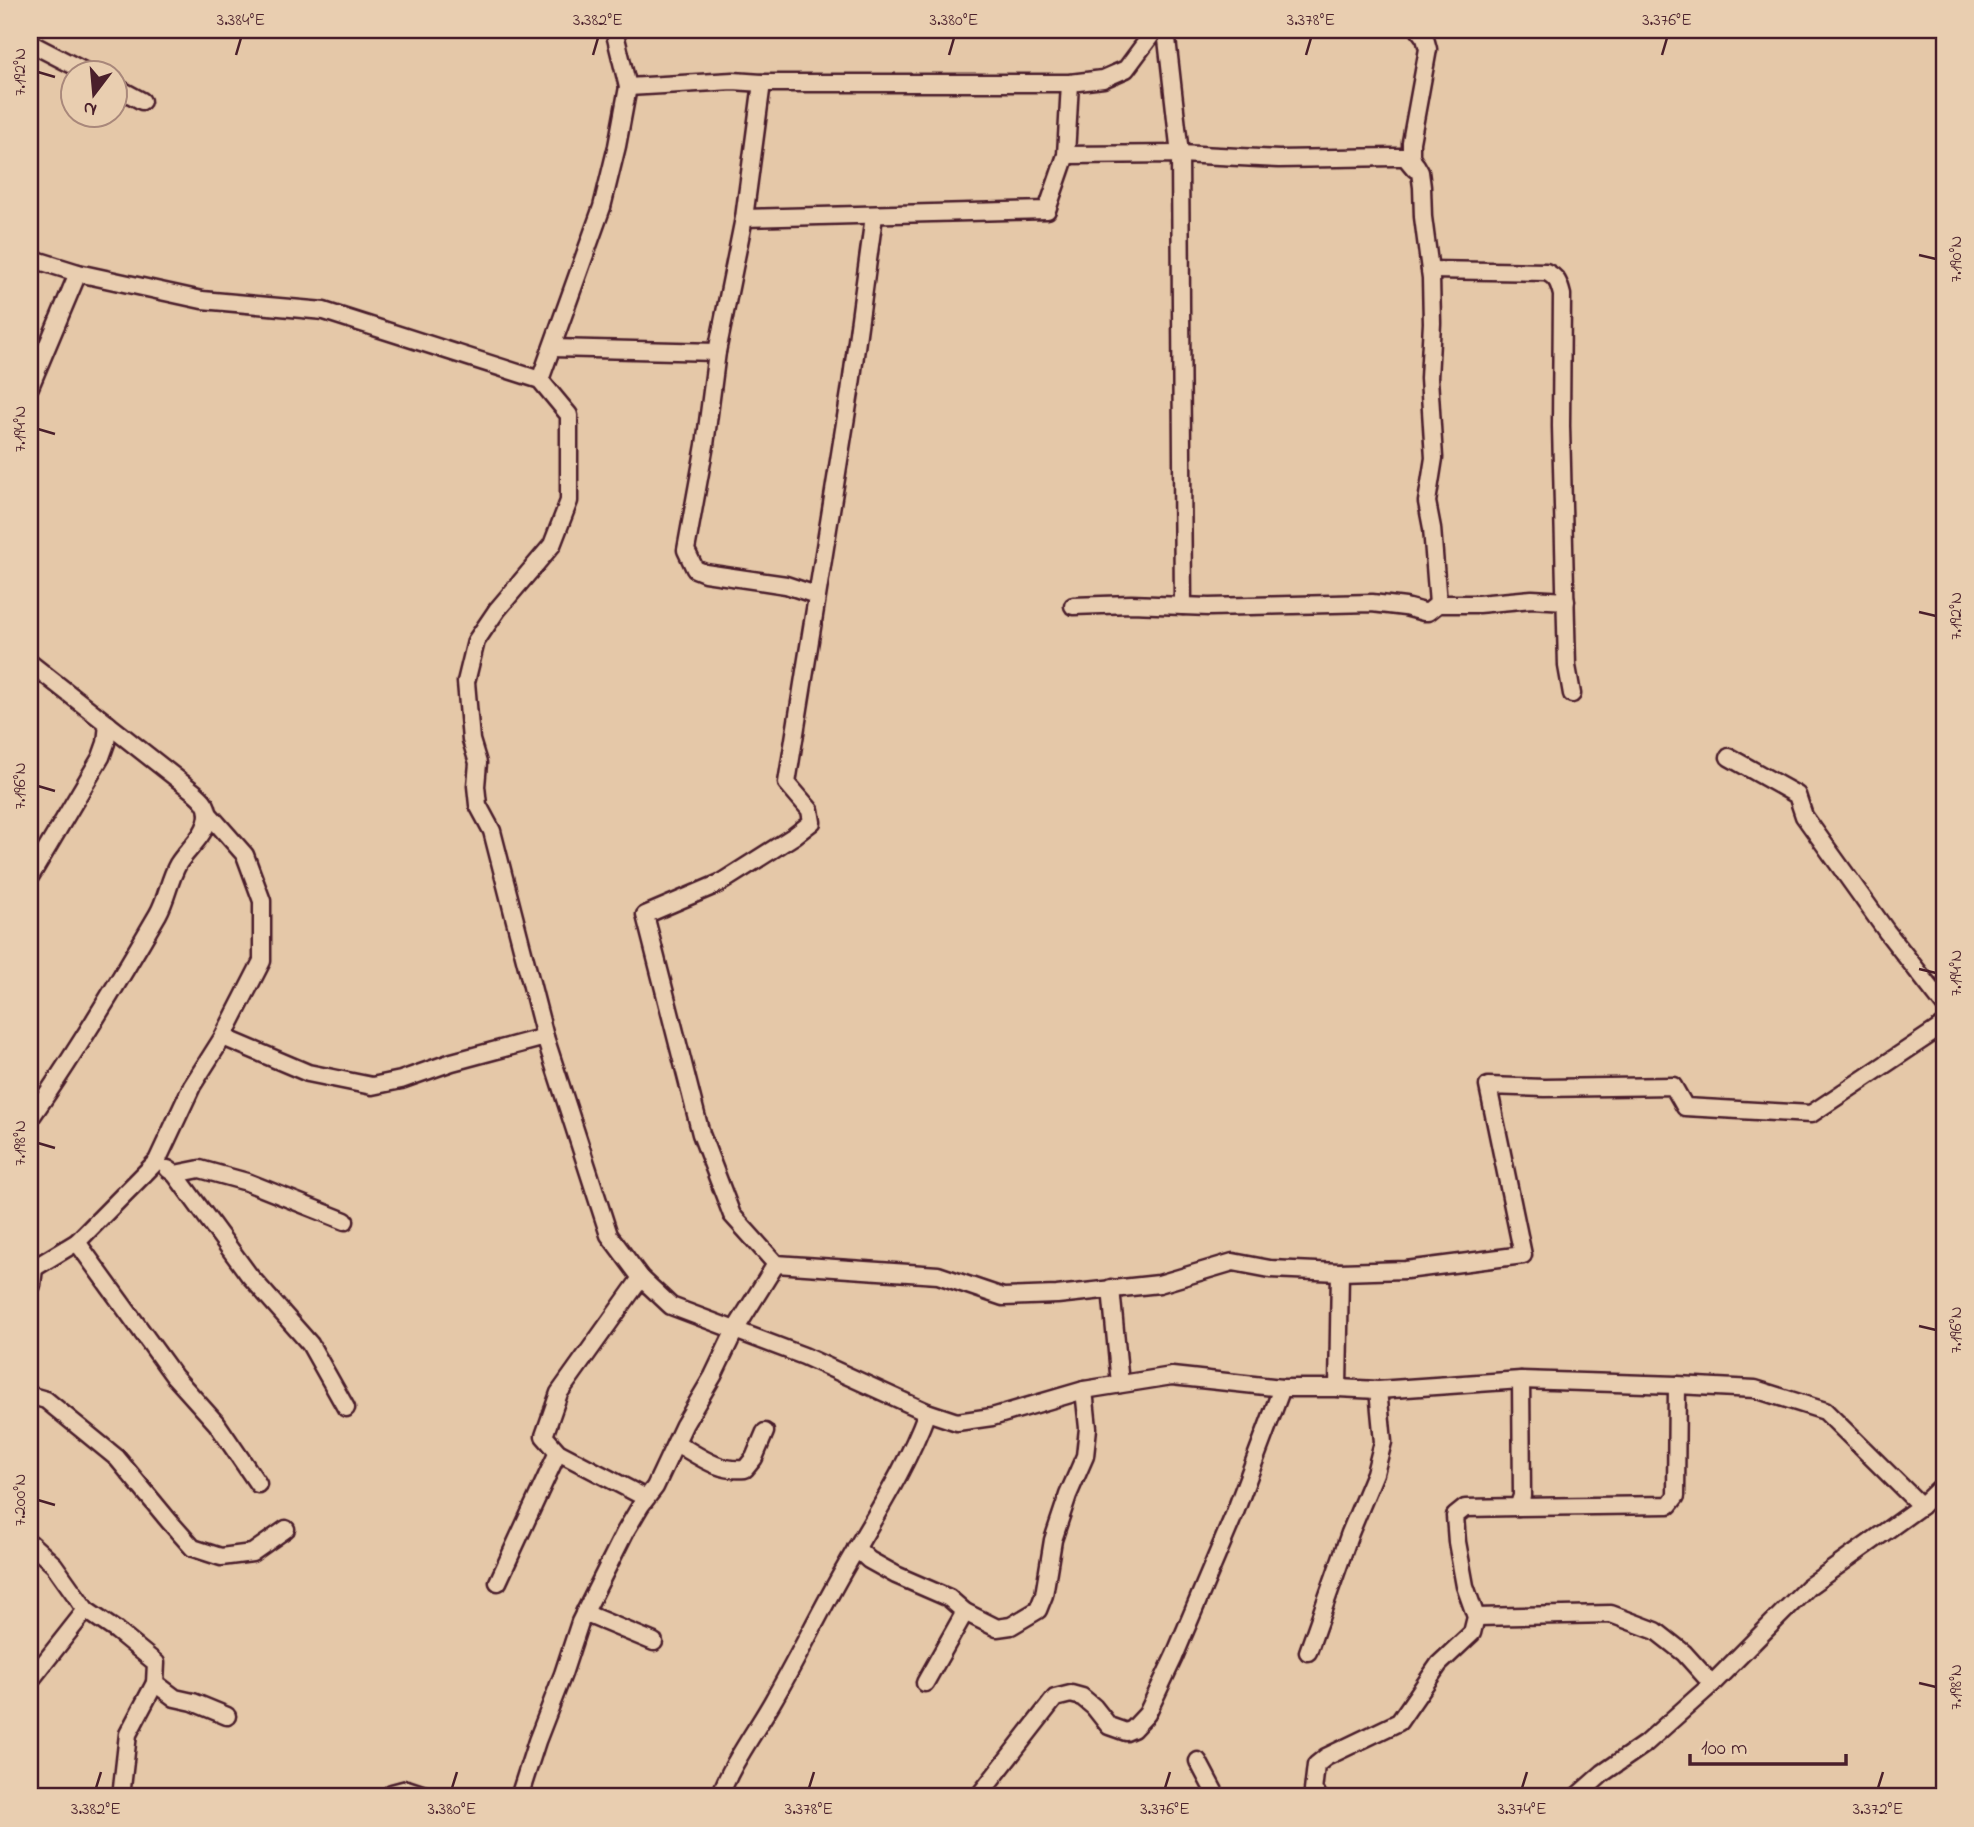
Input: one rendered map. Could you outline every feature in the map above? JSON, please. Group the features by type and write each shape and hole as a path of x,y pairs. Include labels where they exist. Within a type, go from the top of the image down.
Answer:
{"street":[{"path":"540,380 602,207 617,146 628,87 614,30"},
{"path":"628,87 733,81 1070,83 1103,79 1126,69 1154,30"},
{"path":"1166,30 1180,154 1183,606"},
{"path":"1415,169 1411,142 1428,49 1419,30"},
{"path":"30,43 62,60"},
{"path":"762,83 744,218 717,352 705,445 686,550 695,569 705,573 786,585 816,594"},
{"path":"744,218 1047,209 1066,155 1070,83"},
{"path":"130,95 142,101"},
{"path":"1066,155 1180,154 1279,159 1394,156 1405,158 1415,169"},
{"path":"1415,169 1416,165 1420,172 1430,270 1432,308 1429,378 1434,458 1427,502 1432,528 1438,604"},
{"path":"873,216 850,392 787,783 810,810 812,822 720,883 645,915 701,1134 732,1215 776,1264 938,1275 1003,1297 1057,1295 1159,1284 1233,1262 1270,1269 1340,1272 1406,1270 1522,1255 1488,1086 1673,1086 1685,1107 1811,1114 1944,1025"},
{"path":"30,258 78,273 202,300 324,311 540,380 569,415 569,501 552,545 497,610 476,641 466,682 471,740 478,763 478,806 492,831 545,1037 608,1235 641,1278 671,1306 804,1356 927,1412 957,1422 992,1416 1084,1390 1172,1376 1282,1388 1378,1390 1521,1380 1755,1389 1825,1411 1921,1506"},
{"path":"1430,270 1546,272 1555,276 1560,285 1567,666 1572,694"},
{"path":"30,387 78,273"},
{"path":"552,348 717,352"},
{"path":"1073,606 1372,603 1428,612 1438,604 1478,604 1532,599 1566,601"},
{"path":"30,663 205,802 208,813 245,855 262,901 262,961 223,1037 192,1086 157,1161 77,1242 32,1267 30,1287"},
{"path":"30,877 101,757 108,724"},
{"path":"1729,757 1797,795 1804,816 1944,1006"},
{"path":"30,1119 160,910 172,877 205,827 208,813"},
{"path":"223,1037 308,1073 372,1086 401,1080 452,1062 545,1037"},
{"path":"157,1161 176,1174 249,1275 310,1344 346,1408"},
{"path":"176,1174 200,1169 247,1182 345,1220"},
{"path":"77,1242 174,1376 217,1424 258,1484"},
{"path":"519,1797 584,1613 625,1532 655,1486 735,1330 776,1264"},
{"path":"1338,1388 1340,1272"},
{"path":"641,1278 559,1393 544,1436 558,1452 646,1498"},
{"path":"1111,1288 1120,1384"},
{"path":"1518,1507 1522,1496 1521,1380"},
{"path":"1319,1797 1313,1791 1316,1765 1326,1757 1399,1722 1439,1664 1472,1633 1476,1617 1465,1586 1455,1516 1465,1508 1669,1505 1676,1496 1677,1385"},
{"path":"978,1797 1055,1698 1071,1694 1082,1697 1109,1726 1126,1732 1147,1714 1234,1515 1282,1388"},
{"path":"856,1548 869,1560 949,1598 964,1612 997,1628 1011,1626 1038,1610 1044,1595 1053,1540 1068,1494 1085,1457 1088,1428 1084,1390"},
{"path":"1308,1652 1350,1533 1375,1473 1383,1442 1378,1390"},
{"path":"30,1398 32,1396 46,1400 117,1458 193,1548 221,1557 252,1553 286,1529"},
{"path":"720,1797 918,1438 927,1412"},
{"path":"676,1443 716,1466 732,1471 746,1469 765,1432"},
{"path":"499,1582 558,1452"},
{"path":"1576,1797 1603,1773 1645,1744 1712,1684 1808,1587 1921,1506 1944,1484"},
{"path":"30,1543 54,1565 86,1610 156,1663 155,1683 128,1734 121,1797"},
{"path":"30,1681 86,1610"},
{"path":"925,1683 964,1612"},
{"path":"584,1613 654,1642"},
{"path":"1476,1617 1611,1614 1656,1631 1684,1653 1712,1684"},
{"path":"155,1683 175,1698 193,1702 227,1716"},
{"path":"1198,1760 1217,1797"},
{"path":"391,1797 392,1793 407,1789 431,1797"}]}
